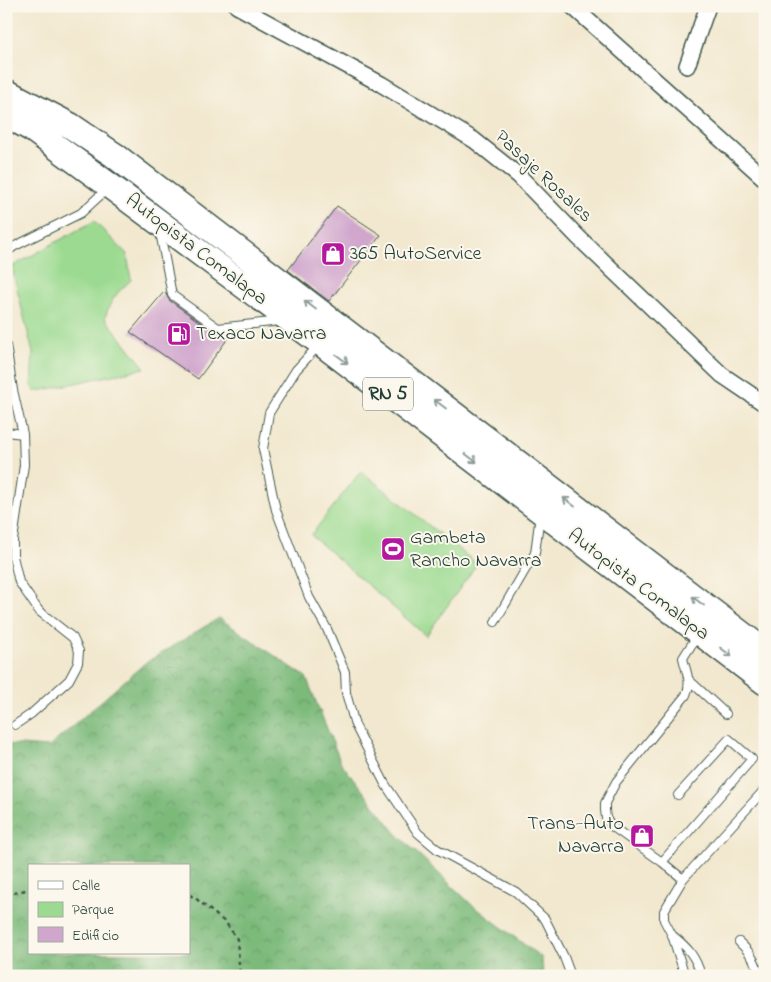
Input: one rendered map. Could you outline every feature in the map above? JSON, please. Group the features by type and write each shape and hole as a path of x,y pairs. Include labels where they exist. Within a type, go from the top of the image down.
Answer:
{"highway":[{"path":"6,74 54,103 114,155"},
{"name":"Autopista Comalapa","path":"6,92 71,126 114,155 765,652"},
{"name":"Autopista Comalapa","path":"6,114 32,129 321,343 765,682"},
{"path":"6,130 110,186"}],"street":[{"name":"Pasaje Rosales","path":"237,6 380,84 474,140 519,176 578,238 722,375 765,404"},
{"path":"572,6 765,179"},
{"path":"686,66 708,6"}],"lane":[{"path":"6,252 82,213 110,186"},
{"path":"159,222 172,295 218,328 290,320"},
{"path":"321,343 296,370 269,413 262,449 276,510 309,597 327,628 345,672 346,693 355,725 384,784 418,833 437,849 516,892 545,919 564,957 571,976"},
{"path":"6,345 13,390 23,434 24,465 13,540 13,556 19,582 39,611 73,638 79,651 78,663 69,680 31,714 15,725"},
{"path":"6,408 13,390"},
{"path":"6,432 23,434"},
{"path":"495,622 535,553 540,510"},
{"path":"683,879 610,826 604,810 605,803 616,782 686,694 689,688 689,680 683,658 700,632"},
{"path":"689,680 726,714"},
{"path":"662,862 752,759 729,739 678,795"},
{"path":"685,976 672,935 664,920 664,911 683,879 765,789"},
{"path":"672,935 688,947 701,976"},
{"path":"739,942 753,958 758,968 759,976"}],"path":[{"path":"6,895 28,888"},
{"path":"190,895 226,923 237,939 240,976"}],"green space":[{"path":"94,221 127,254 131,280 115,296 105,318 145,368 34,391 31,385 33,353 13,273 13,266"},
{"name":"Gambeta Rancho Navarra","path":"361,471 477,564 426,636 311,535"},
{"path":"219,618 306,677 341,763 396,833 471,904 542,958 543,976 6,976 6,744 49,747 145,663"}],"building":[{"name":"365 AutoService","path":"337,206 381,235 329,301 288,270"},
{"name":"Texaco Navarra","path":"164,292 169,300 215,333 222,333 229,337 198,379 130,332"}],"place":[{"name":"365 AutoService","path":"333,254"},
{"name":"Texaco Navarra","path":"179,334"},
{"name":"Gambeta Rancho Navarra","path":"393,549"},
{"name":"Trans-Auto Navarra","path":"642,836"}]}
